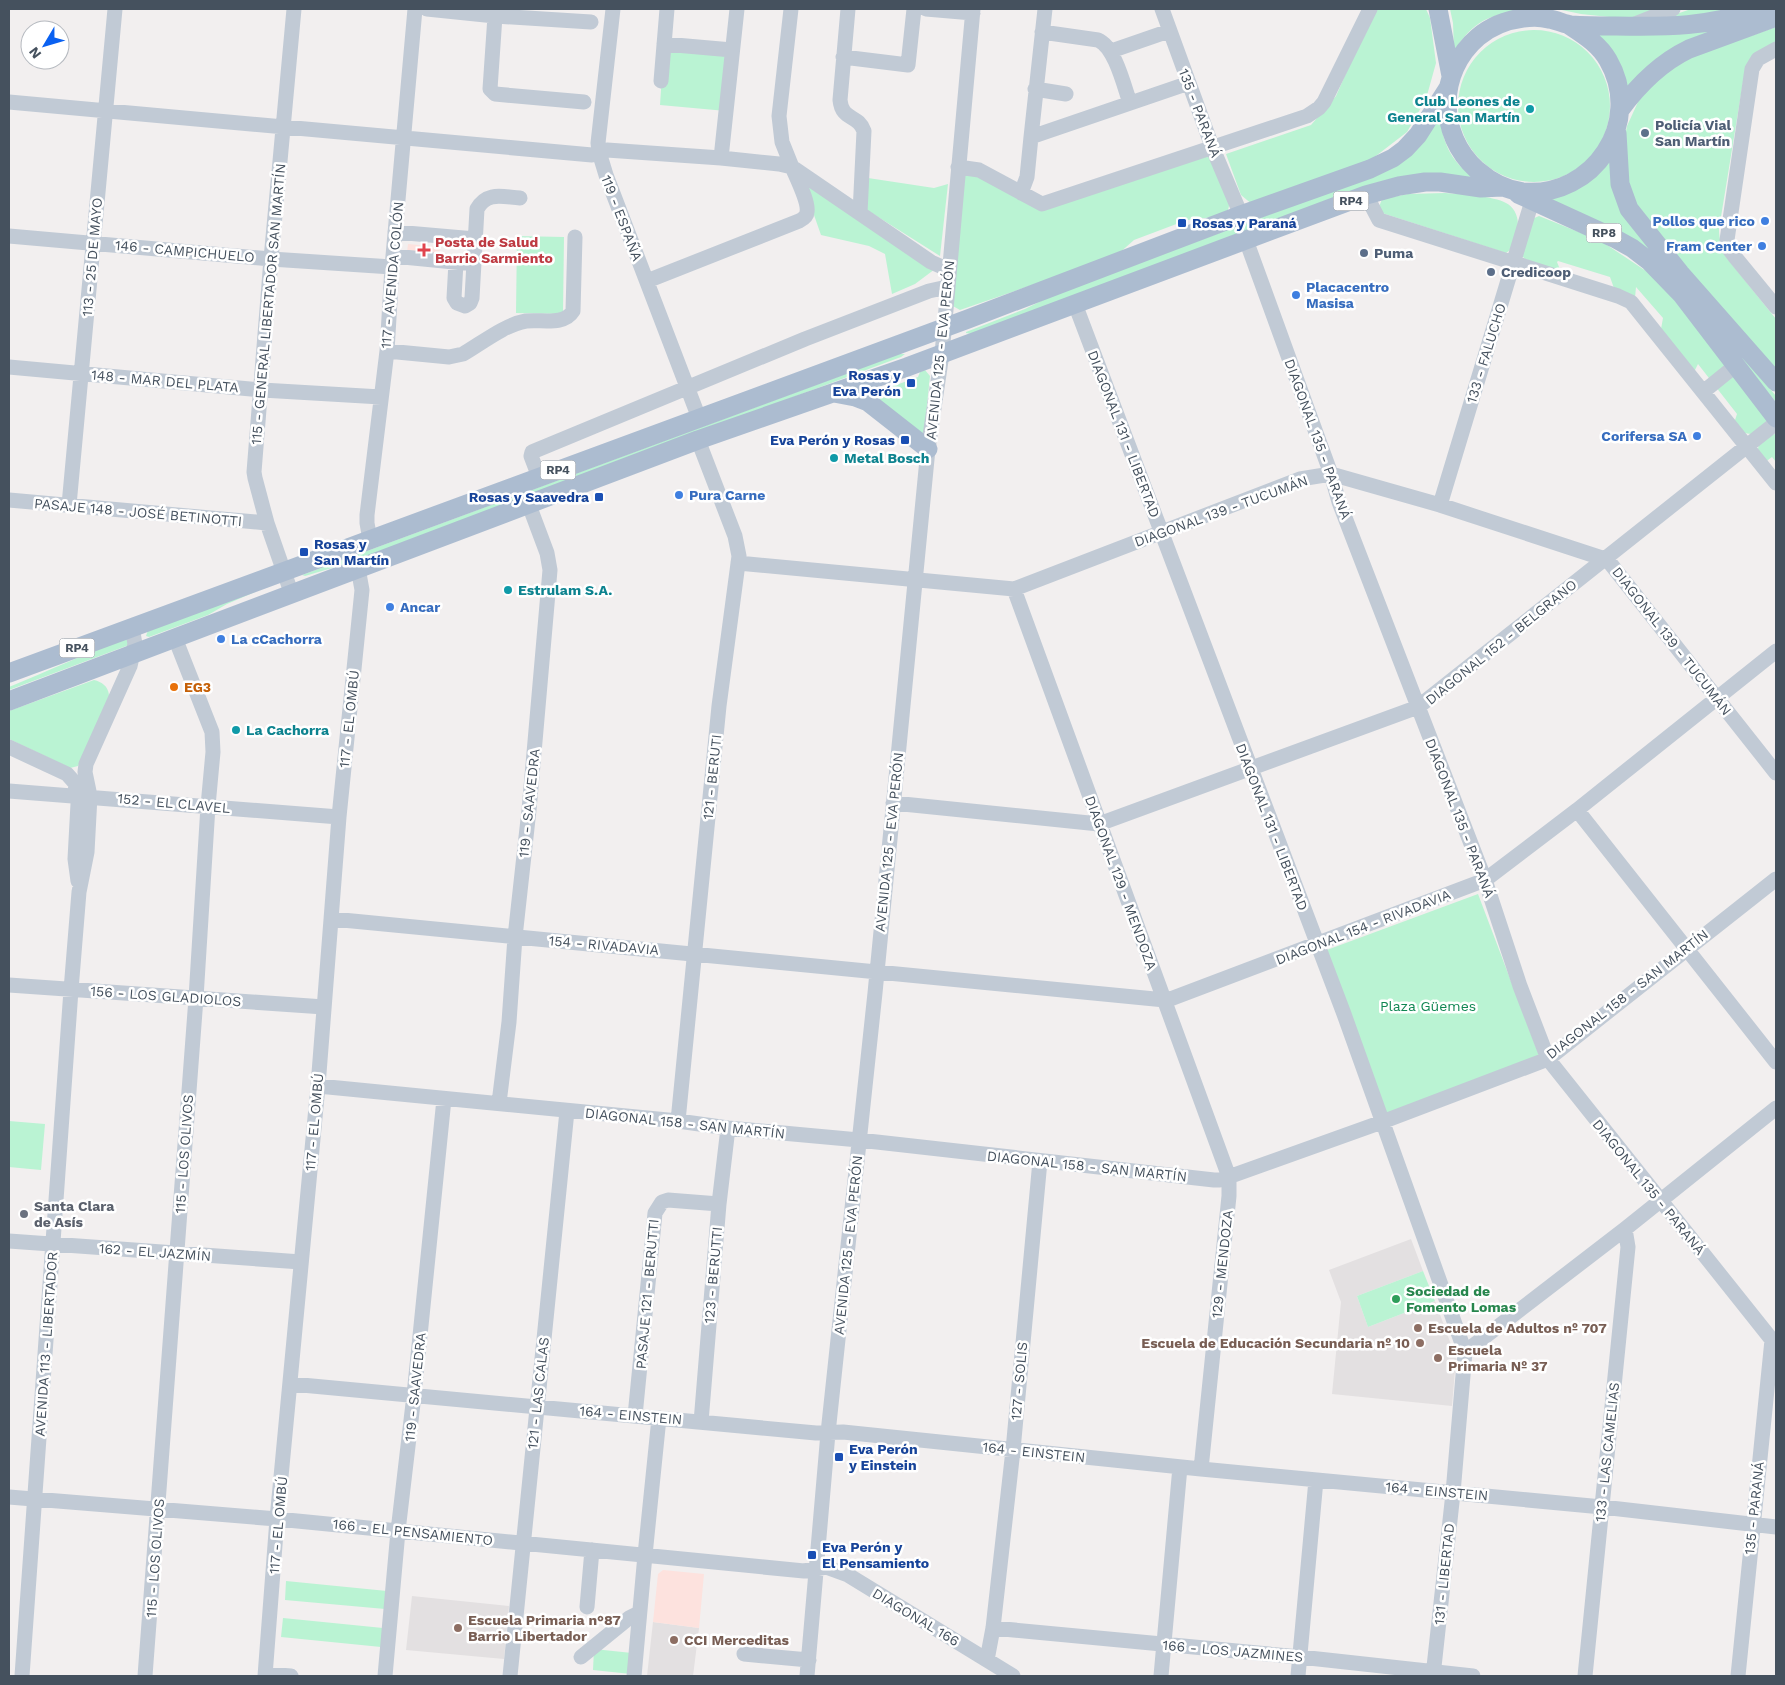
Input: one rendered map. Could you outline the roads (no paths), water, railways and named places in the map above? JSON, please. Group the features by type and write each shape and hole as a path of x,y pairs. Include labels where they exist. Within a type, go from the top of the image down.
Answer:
{"main road":[{"path":"1438,9 1449,82"},
{"path":"1530,9 1548,19"},
{"name":"RP4","path":"9,673 944,328 1241,215 1370,170 1393,158 1405,149 1418,135 1449,82 1462,54 1479,36 1500,24 1524,18 1548,19 1569,25 1672,26 1731,18 1758,9"},
{"name":"RP4","path":"1620,110 1654,70 1676,55 1776,17"},
{"name":"RP4","path":"9,701 698,440 942,354 1366,195 1399,186 1425,182 1530,192 1543,191 1568,184 1589,171 1606,152 1617,129 1620,110 1618,84 1608,60 1591,40 1569,25"},
{"name":"RP4","path":"1449,82 1446,107 1450,127 1457,146 1468,162 1483,175 1507,189"},
{"name":"RP8","path":"1617,129 1620,184 1628,209 1680,273 1776,382"},
{"name":"RP8","path":"1507,189 1614,238 1632,248 1649,262 1682,295 1776,418"},
{"path":"834,393 855,397 868,402 928,449"}],"street":[{"name":"113 - 25 DE MAYO","path":"69,505 115,9"},
{"name":"115 - GENERAL LIBERTADOR SAN MARTÍN","path":"292,595 267,523 254,478 271,258 294,9"},
{"name":"117 - AVENIDA COLÓN","path":"370,540 367,515 386,351 392,261 415,9"},
{"path":"427,9 496,16 591,22"},
{"name":"119 - ESPAÑA","path":"613,9 599,152 699,418"},
{"path":"661,81 667,9"},
{"path":"720,158 737,9"},
{"path":"647,281 805,217 808,211 782,142 779,123 791,9"},
{"path":"848,9 840,100 841,109 859,122 864,131 860,213"},
{"path":"843,57 908,65 914,9"},
{"path":"926,9 973,11"},
{"path":"1021,193 1027,177 1044,9"},
{"name":"135 - PARANÁ","path":"1162,9 1213,148 1241,215"},
{"path":"958,167 979,170 1042,204 1307,116 1324,102 1370,9"},
{"path":"1630,26 1673,9"},
{"name":"AVENIDA 125 - EVA PERÓN","path":"807,1676 828,1432 860,1140 928,449 942,354 973,11"},
{"path":"496,16 490,89 492,92 495,94 584,102"},
{"path":"1112,53 1114,50 1169,31"},
{"path":"1042,32 1104,42 1112,53 1130,103"},
{"path":"664,44 732,50"},
{"path":"1776,49 1763,55 1755,62 1752,69 1728,240 1730,249 1735,257 1776,307"},
{"path":"1031,137 1189,83"},
{"path":"1035,89 1066,94"},
{"path":"9,102 592,154 608,150 779,164 792,167 932,262 949,270"},
{"path":"1366,195 1379,220 1618,296 1631,302 1776,483"},
{"path":"456,262 454,298 456,303 462,306 467,305 472,298 477,209 485,198 493,196 520,198"},
{"name":"133 - FALUCHO","path":"1440,505 1532,201"},
{"path":"395,232 475,239"},
{"name":"146 - CAMPICHUELO","path":"9,236 271,258 473,264"},
{"path":"386,351 456,356 463,354 510,327 526,321 563,320 570,317 573,311 574,237"},
{"name":"DIAGONAL 135 - PARANÁ","path":"1246,240 1331,474 1339,502 1485,880 1520,986 1548,1059 1774,1338"},
{"path":"539,477 531,456 532,452 805,338 929,291 947,287"},
{"name":"DIAGONAL 131 - LIBERTAD","path":"1074,304 1344,1014 1465,1352"},
{"path":"1703,392 1735,366"},
{"name":"148 - MAR DEL PLATA","path":"9,367 262,390 381,397"},
{"name":"DIAGONAL 152 - BELGRANO","path":"893,804 1099,824 1418,707 1776,423"},
{"name":"121 - BERUTI","path":"678,1121 719,706 739,556 735,536 698,440"},
{"name":"DIAGONAL 139 - TUCUMÁN","path":"738,563 1014,589 1300,480 1331,474 1440,505 1605,559 1776,773"},
{"name":"PASAJE 148 - JOSÉ BETINOTTI","path":"9,500 267,523"},
{"name":"119 - SAAVEDRA","path":"500,1103 529,810 550,570 547,553 529,505"},
{"name":"117 - EL OMBÚ","path":"266,1675 278,1519 318,1086 339,817 362,590 358,568"},
{"name":"DIAGONAL 129 - MENDOZA","path":"1014,589 1229,1177"},
{"name":"AVENIDA 113 - LIBERTADOR","path":"22,1676 79,892 75,859 84,796 86,764 130,666 135,644 132,628"},
{"name":"115 - LOS OLIVOS","path":"146,1676 213,752 212,732 175,638"},
{"name":"DIAGONAL 154 - RIVADAVIA","path":"877,972 1165,1000 1182,995 1485,880 1577,810 1776,651"},
{"name":"AVENIDA 113 - LIBERTADOR","path":"9,746 67,774 84,796"},
{"name":"152 - EL CLAVEL","path":"9,791 339,817"},
{"path":"1577,810 1776,1062"},
{"name":"DIAGONAL 158 - SAN MARTÍN","path":"318,1086 860,1140 1214,1180 1229,1177 1382,1122 1548,1059 1686,948 1776,879"},
{"name":"154 - RIVADAVIA","path":"332,919 877,972"},
{"name":"156 - LOS GLADIOLOS","path":"9,985 324,1007"},
{"name":"119 - SAAVEDRA","path":"385,1676 398,1531 414,1395 444,1099"},
{"path":"1465,1352 1625,1229 1776,1108"},
{"name":"121 - LAS CALAS","path":"510,1676 567,1111"},
{"name":"123 - BERUTTI","path":"701,1422 719,1204 728,1128"},
{"name":"127 - SOLIS","path":"987,1660 993,1628 1013,1450 1040,1161"},
{"name":"129 - MENDOZA","path":"1201,1469 1229,1196 1229,1177"},
{"name":"PASAJE 121 - BERUTTI","path":"636,1416 655,1213 662,1202 668,1200 719,1204"},
{"name":"133 - LAS CAMELIAS","path":"1585,1676 1628,1247 1625,1229"},
{"name":"162 - EL JAZMÍN","path":"9,1241 301,1262"},
{"name":"135 - PARANÁ","path":"1738,1676 1752,1525 1774,1338"},
{"name":"131 - LIBERTAD","path":"1434,1674 1465,1352"},
{"name":"164 - EINSTEIN","path":"290,1384 816,1433 843,1432 1180,1467 1602,1507 1776,1527"},
{"path":"634,1676 644,1555 659,1418"},
{"path":"1161,1676 1180,1467"},
{"path":"1298,1676 1316,1480"},
{"name":"166 - EL PENSAMIENTO","path":"9,1497 278,1519 804,1571 816,1568"},
{"path":"587,1607 592,1550"},
{"name":"DIAGONAL 166","path":"816,1568 826,1566 848,1575 987,1660 1003,1674"},
{"path":"581,1657 628,1618 640,1613"},
{"name":"166 - LOS JAZMINES","path":"993,1628 1300,1657 1434,1674 1473,1676"},
{"path":"744,1654 809,1660"},
{"path":"266,1675 291,1676"}],"place":[{"name":"Club Leones de General San Martín","path":"1530,109"},
{"name":"Policía Vial San Martín","path":"1645,133"},
{"name":"Pollos que rico","path":"1765,221"},
{"name":"Rosas y Paraná","path":"1182,223"},
{"name":"Fram Center","path":"1762,246"},
{"name":"Posta de Salud Barrio Sarmiento","path":"424,250"},
{"name":"Puma","path":"1364,253"},
{"name":"Credicoop","path":"1491,272"},
{"name":"Placacentro Masisa","path":"1296,295"},
{"name":"Rosas y Eva Perón","path":"911,383"},
{"name":"Corifersa SA","path":"1697,436"},
{"name":"Eva Perón y Rosas","path":"905,440"},
{"name":"Metal Bosch","path":"834,458"},
{"name":"Pura Carne","path":"679,495"},
{"name":"Rosas y Saavedra","path":"599,497"},
{"name":"Rosas y San Martín","path":"304,552"},
{"name":"Estrulam S.A.","path":"508,590"},
{"name":"Ancar","path":"390,607"},
{"name":"La cCachorra","path":"221,639"},
{"name":"EG3","path":"174,687"},
{"name":"La Cachorra","path":"236,730"},
{"name":"Santa Clara de Asís","path":"24,1214"},
{"name":"Sociedad de Fomento Lomas","path":"1396,1299"},
{"name":"Escuela de Adultos nº 707","path":"1418,1328"},
{"name":"Escuela de Educación Secundaria nº 10","path":"1420,1343"},
{"name":"Escuela Primaria Nº 37","path":"1438,1358"},
{"name":"Eva Perón y Einstein","path":"839,1457"},
{"name":"Eva Perón y El Pensamiento","path":"812,1555"},
{"name":"Escuela Primaria n°87 Barrio Libertador","path":"458,1628"},
{"name":"CCI Merceditas","path":"674,1640"}],"park label":[{"name":"Plaza Güemes","path":"1428,1006"}]}
